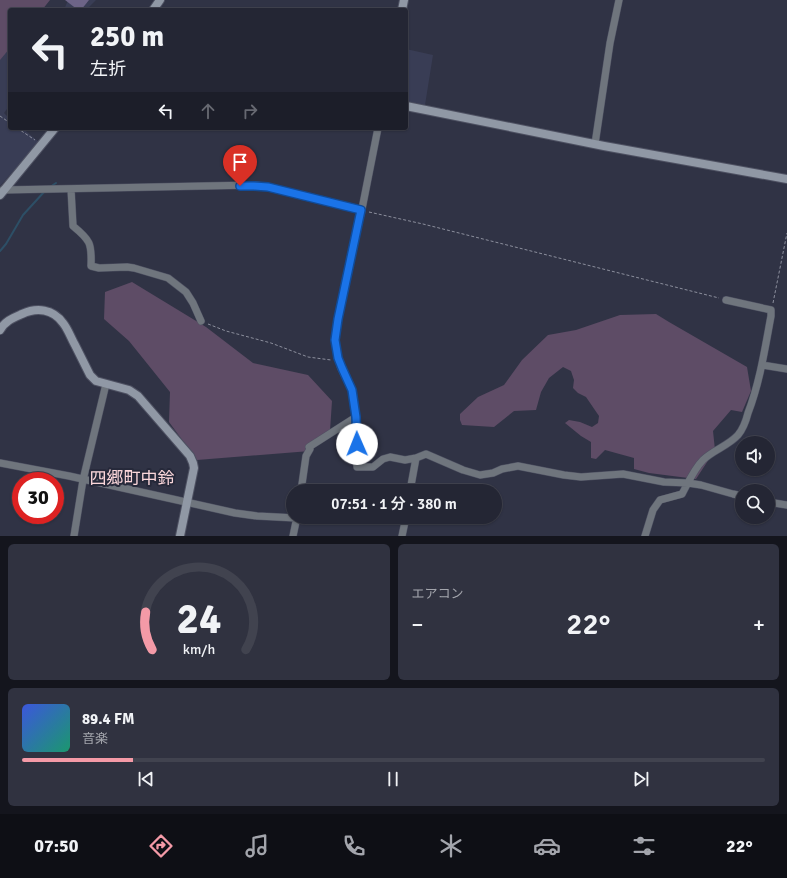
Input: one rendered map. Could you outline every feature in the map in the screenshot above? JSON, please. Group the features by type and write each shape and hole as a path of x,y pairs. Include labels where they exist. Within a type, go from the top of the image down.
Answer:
{"street":[{"path":"154,8 160,0"},
{"path":"595,144 610,43 619,0"},
{"path":"408,106 595,144 787,179"},
{"path":"2,193 53,130"},
{"path":"378,130 338,319 335,340 339,362 352,390 356,417 356,467 373,467 383,459 390,458 405,460 426,454 462,470 480,475 518,466 564,476 581,477 623,474 664,482 701,485 735,494"},
{"path":"2,193 71,189 254,186 268,187 361,210"},
{"path":"71,189 73,226 85,236 90,244 91,266 99,268 134,268 168,278 186,292 201,321"},
{"path":"645,536 653,510 660,500 682,494 698,467 704,460 738,435 752,405 762,365 771,310 726,300"},
{"path":"0,330 8,321 28,311 42,310 50,312 63,323 90,375 96,381 129,390 138,396 190,456 193,463 194,468 180,536"},
{"path":"762,365 787,368"},
{"path":"74,536 83,480 106,384"},
{"path":"302,484 306,456 310,449 309,447 356,417"},
{"path":"411,484 416,458"},
{"path":"0,463 235,512 257,516 286,517"},
{"path":"775,503 787,505"},
{"path":"293,536 295,524"},
{"path":"402,536 405,524"}],"path":[{"path":"20,130 41,145"},
{"path":"361,210 423,224 726,300"},
{"path":"771,310 787,233"},
{"path":"201,321 226,331 271,343 308,357 339,362"}],"shaded area":[{"path":"0,0 50,0 44,8 8,8 8,50 0,60"},
{"path":"68,0 96,0 88,8 65,8"},
{"path":"8,32 8,108 4,113 8,117 8,130 24,130 39,142 0,186 0,40"},
{"path":"408,49 433,55 425,105 408,101"},
{"path":"132,282 206,327 253,363 308,375 332,401 330,431 310,451 197,460 169,422 170,392 129,341 104,319 105,292"},
{"path":"656,314 747,367 751,391 742,412 731,410 713,431 715,450 696,479 649,473 634,469 634,458 605,450 596,459 591,458 591,442 565,423 569,420 580,422 592,427 598,423 599,416 586,397 578,393 573,388 574,380 571,371 563,367 549,378 541,392 536,410 514,411 494,427 462,425 460,414 478,397 504,385 522,360 548,335 576,330 620,315"}],"building":[{"path":"65,0 89,0 83,8 75,8"}],"waterway":[{"path":"50,187 56,183"},
{"path":"0,251 6,244 23,215 44,192"}],"district":[{"name":"四郷町中鈴","path":"132,478"}],"route":[{"path":"240,186 268,187 361,210 335,340 338,358 352,390 356,417 357,444"}]}
